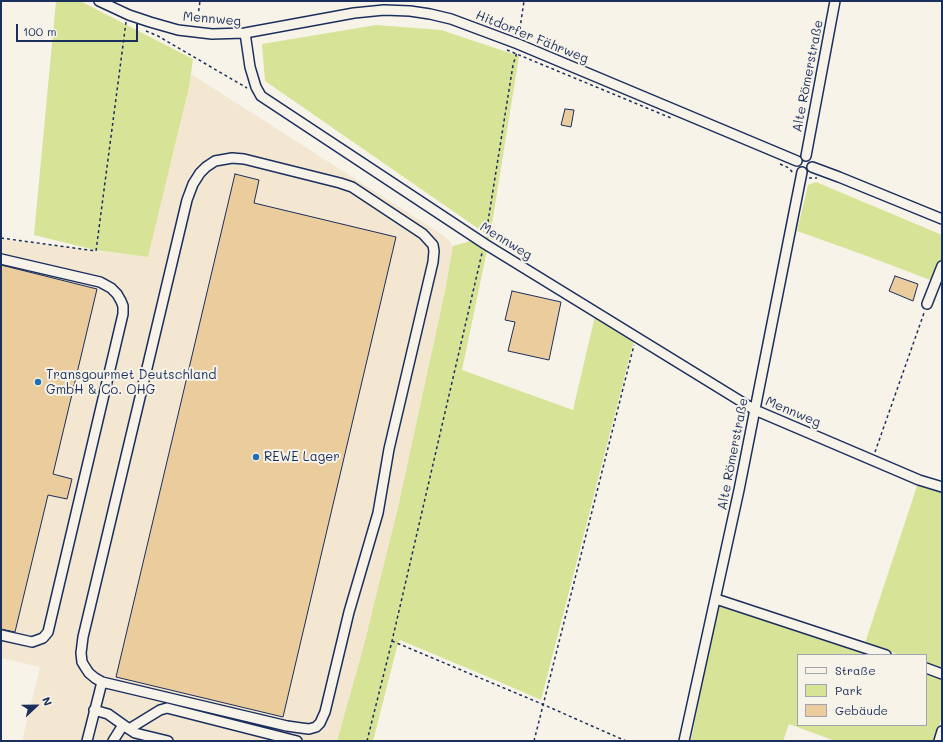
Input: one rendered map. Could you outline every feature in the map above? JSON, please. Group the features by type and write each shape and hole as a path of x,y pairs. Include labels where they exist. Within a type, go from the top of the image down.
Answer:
{"street":[{"name":"Mennweg","path":"99,1 129,15 178,30 212,34 245,33 250,67 256,87 261,96 485,244 755,410 918,480 942,487"},
{"name":"Alte Römerstraße","path":"806,156 835,1"},
{"name":"Hitdorfer Fährweg","path":"245,33 354,12 384,10 410,11 430,14 451,19 518,44 797,161"},
{"path":"801,156 806,156 812,160 813,164 808,171 802,175 796,164 798,158 801,156"},
{"path":"232,158 244,159 352,187 423,234 433,246 434,251 433,262 389,449 378,513 349,612 325,712 320,723 316,727 309,729 286,726 102,682 89,673 82,662 82,637 185,208 193,184 200,173 215,161 232,158"},
{"path":"812,167 942,219"},
{"name":"Alte Römerstraße","path":"684,741 739,490 802,175"},
{"path":"1,259 100,282 111,288 117,294 123,306 123,314 48,632 43,638 32,642 1,635"},
{"path":"927,304 942,266"},
{"path":"716,599 883,654"},
{"path":"927,668 942,674"},
{"path":"87,741 102,682"},
{"path":"113,741 126,727 167,708 297,741"},
{"path":"94,710 108,714 135,733 168,741"},
{"path":"939,741 942,731"}],"path":[{"path":"196,32 200,1"},
{"path":"367,741 392,641 485,244 524,1"},
{"path":"1,238 96,250 126,22 129,15"},
{"path":"158,36 247,88"},
{"path":"503,48 671,118"},
{"path":"777,163 789,168 796,175 802,175"},
{"path":"872,460 927,304"},
{"path":"534,741 542,704 636,336"},
{"path":"392,641 626,741"}],"shaded area":[{"path":"191,74 443,235 451,243 454,249 382,575 337,741 22,741 40,667 1,658 1,239 148,257"}],"green space":[{"path":"56,1 80,1 193,59 189,87 148,257 95,250 34,235"},
{"path":"376,25 441,30 519,56 490,236 462,370 573,410 595,316 634,340 541,700 400,640 373,741 337,741 364,645 397,512 445,291 453,246 489,236 265,81 262,44"},
{"path":"816,182 942,235 942,259 933,281 797,231 808,185"},
{"path":"918,483 942,492 942,669 927,663 927,654 897,654 865,643"},
{"path":"723,606 873,654 797,654 797,726 927,726 927,672 942,677 942,717 934,741 835,741 789,724 783,741 691,741 717,607"}],"building":[{"path":"565,109 574,110 571,127 561,125"},
{"name":"REWE Lager","path":"235,174 259,180 254,203 396,237 283,717 116,677"},
{"name":"Transgourmet Deutschland GmbH & Co. OHG","path":"1,265 97,289 53,474 72,479 67,499 48,495 15,632 1,629"},
{"path":"895,276 918,284 913,301 889,291"},
{"path":"512,291 561,302 549,360 508,351 515,322 505,320"}],"place":[{"name":"Transgourmet Deutschland GmbH & Co. OHG","path":"38,382"},
{"name":"REWE Lager","path":"256,457"}]}
